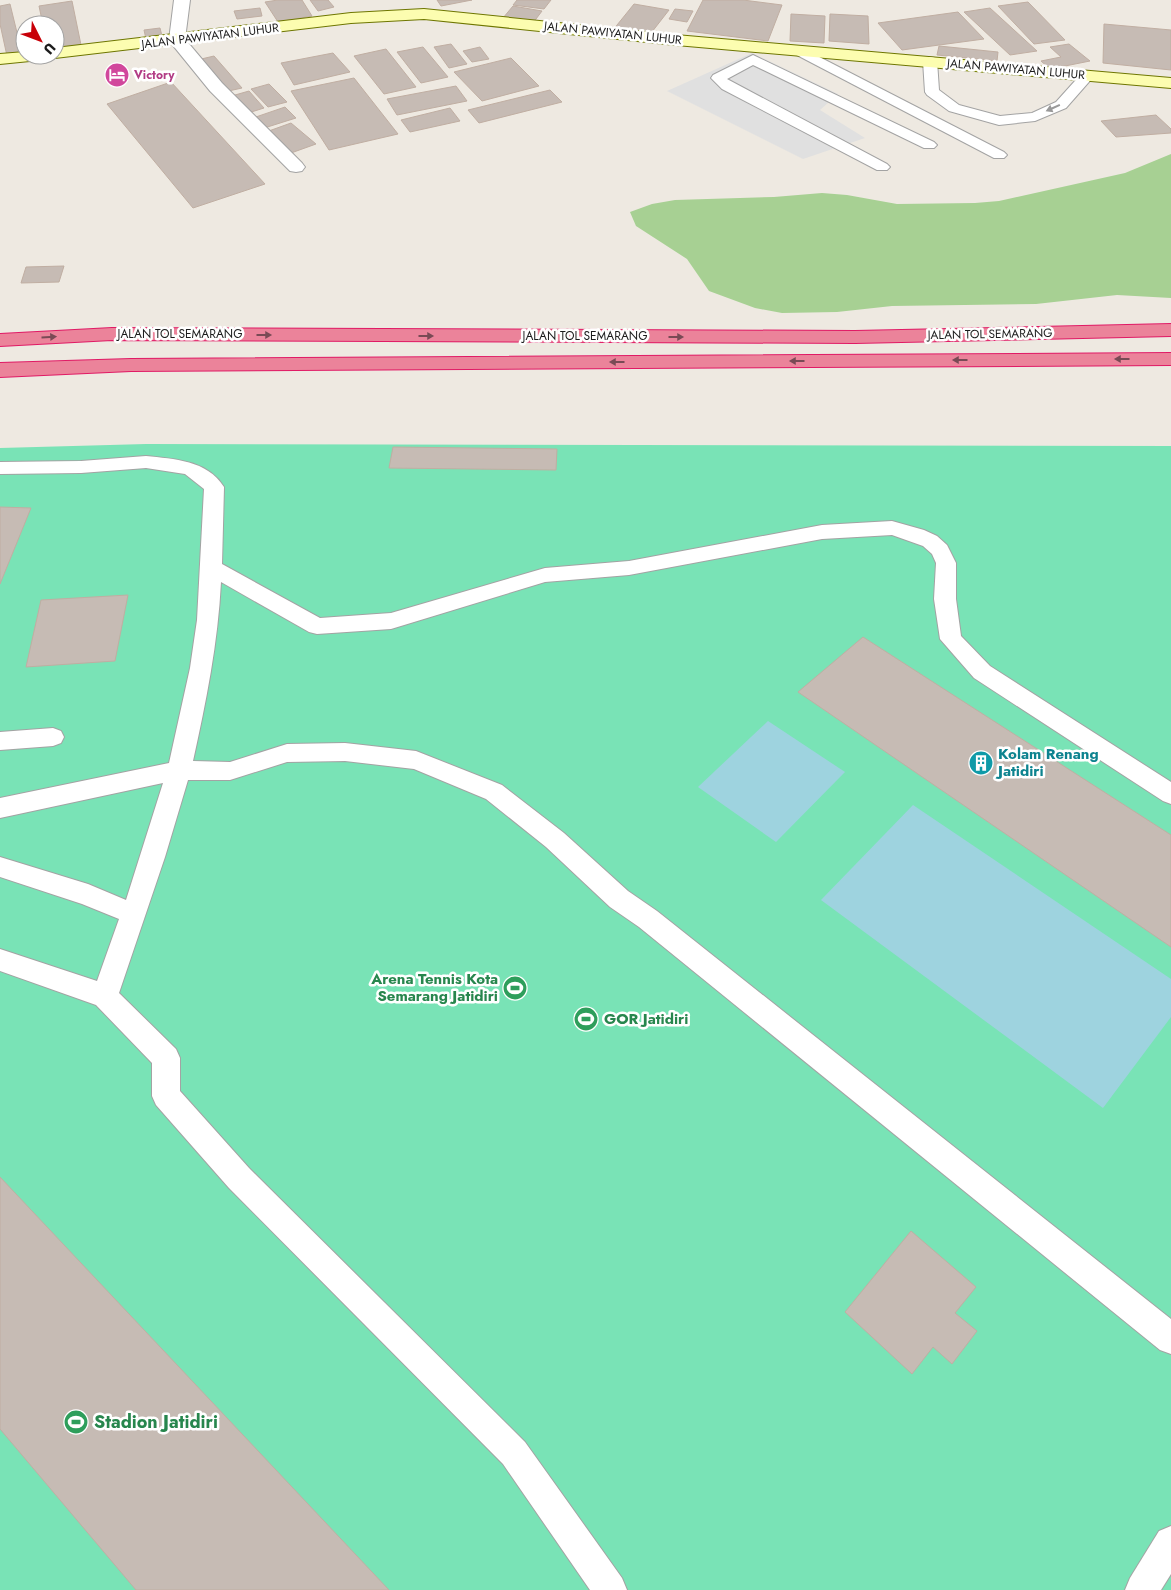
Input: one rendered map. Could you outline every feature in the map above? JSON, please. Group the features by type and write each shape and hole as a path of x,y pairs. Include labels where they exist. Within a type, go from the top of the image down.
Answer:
{"highway":[{"name":"JALAN TOL SEMARANG","path":"0,340 112,334 856,338 1171,330"},
{"name":"JALAN TOL SEMARANG","path":"0,370 140,365 1171,359"}],"main road":[{"name":"JALAN PAWIYATAN LUHUR","path":"65,53 351,18 424,14 754,53 798,50 1171,83"},
{"path":"0,60 15,58"}],"street":[{"path":"182,0 176,40 216,87 296,167"}],"lane":[{"path":"798,50 999,155"},
{"path":"882,167 720,81 720,76 754,53 929,145"},
{"path":"930,61 932,92 954,108 999,121 1034,117 1062,104 1088,75"},
{"path":"0,468 81,467 146,462 190,468 214,487 212,568 208,621 193,708 179,770 134,914 105,996"},
{"path":"212,568 317,626 392,621 545,575 629,568 822,532 892,528 901,530 930,541 940,550 946,563 945,599 951,639 982,672 1171,794"},
{"path":"0,741 53,737"},
{"path":"0,808 179,770 230,772 287,753 346,752 416,760 494,792 555,840 619,899 648,919 1171,1339"},
{"path":"0,867 88,895 134,914"},
{"path":"0,960 105,996 166,1058 166,1096 239,1178 514,1453 610,1590"},
{"path":"1142,1590 1171,1542"}],"green space":[{"path":"1171,154 1171,298 1117,295 1036,304 892,306 837,312 782,313 755,308 709,291 687,259 636,226 630,212 652,204 675,200 774,197 822,193 847,195 897,204 999,201 1125,173"},
{"name":"GOR Jatidiri","path":"146,444 1171,446 1171,1590 0,1590 0,448"}],"shaded area":[{"path":"752,53 838,94 820,110 865,138 803,159 667,91"}],"water":[{"path":"768,721 845,772 776,842 698,787"},
{"path":"913,805 1171,979 1171,1017 1103,1108 821,900"}],"building":[{"path":"302,0 312,16 278,22 265,2"},
{"path":"310,0 328,0 334,7 318,11"},
{"path":"437,0 472,0 441,6"},
{"path":"517,0 551,0 544,9 513,5"},
{"path":"703,0 743,0 782,5 768,41 687,31"},
{"path":"72,1 81,45 65,47 65,15 41,15 39,6"},
{"path":"1028,2 1065,40 1034,44 998,6"},
{"path":"10,4 15,24 15,54 7,56 0,24 0,6"},
{"path":"634,4 669,10 648,37 613,30"},
{"path":"513,6 542,11 533,23 503,18"},
{"path":"260,8 262,16 237,19 234,11"},
{"path":"990,8 1037,51 1010,55 964,12"},
{"path":"675,9 693,11 687,22 669,19"},
{"path":"958,12 984,39 902,50 878,23"},
{"path":"791,14 825,16 824,43 790,41"},
{"path":"830,14 868,16 869,44 829,41"},
{"path":"1104,24 1171,30 1171,70 1103,63"},
{"path":"160,28 162,36 146,39 144,30"},
{"path":"451,44 467,64 449,68 434,47"},
{"path":"1069,44 1090,61 1050,69 1041,61 1061,57 1050,47"},
{"path":"939,46 998,52 997,61 937,55"},
{"path":"423,47 448,77 421,83 397,52"},
{"path":"480,47 489,59 472,62 463,51"},
{"path":"386,49 416,87 384,94 354,56"},
{"path":"333,53 350,72 294,85 281,63"},
{"path":"214,56 242,88 224,92 197,60"},
{"path":"511,58 539,86 482,101 454,72"},
{"path":"354,78 398,134 329,150 291,91"},
{"path":"171,82 265,184 193,208 107,104"},
{"path":"269,84 287,102 268,107 251,89"},
{"path":"456,86 467,101 397,115 387,99"},
{"path":"550,90 562,102 479,123 468,110"},
{"path":"249,91 264,108 245,114 228,97"},
{"path":"285,107 296,118 261,129 250,119"},
{"path":"450,108 460,121 410,132 401,120"},
{"path":"1156,115 1171,129 1171,133 1116,137 1101,121"},
{"path":"291,123 316,144 291,153 266,132"},
{"path":"64,266 59,282 21,283 26,267"},
{"path":"393,447 557,449 556,470 389,468"},
{"path":"0,507 31,508 0,584"},
{"path":"128,595 115,661 26,667 41,600"},
{"name":"Kolam Renang Jatidiri","path":"863,637 1171,835 1171,947 798,692"},
{"path":"0,1177 389,1590 136,1590 0,1429"},
{"path":"911,1231 976,1287 955,1313 977,1331 952,1364 933,1347 912,1374 845,1312"}],"place":[{"name":"Victory","path":"117,75"},
{"name":"Kolam Renang Jatidiri","path":"981,763"},
{"name":"Arena Tennis Kota Semarang Jatidiri","path":"515,988"},
{"name":"GOR Jatidiri","path":"586,1019"},
{"name":"Stadion Jatidiri","path":"76,1422"}]}
